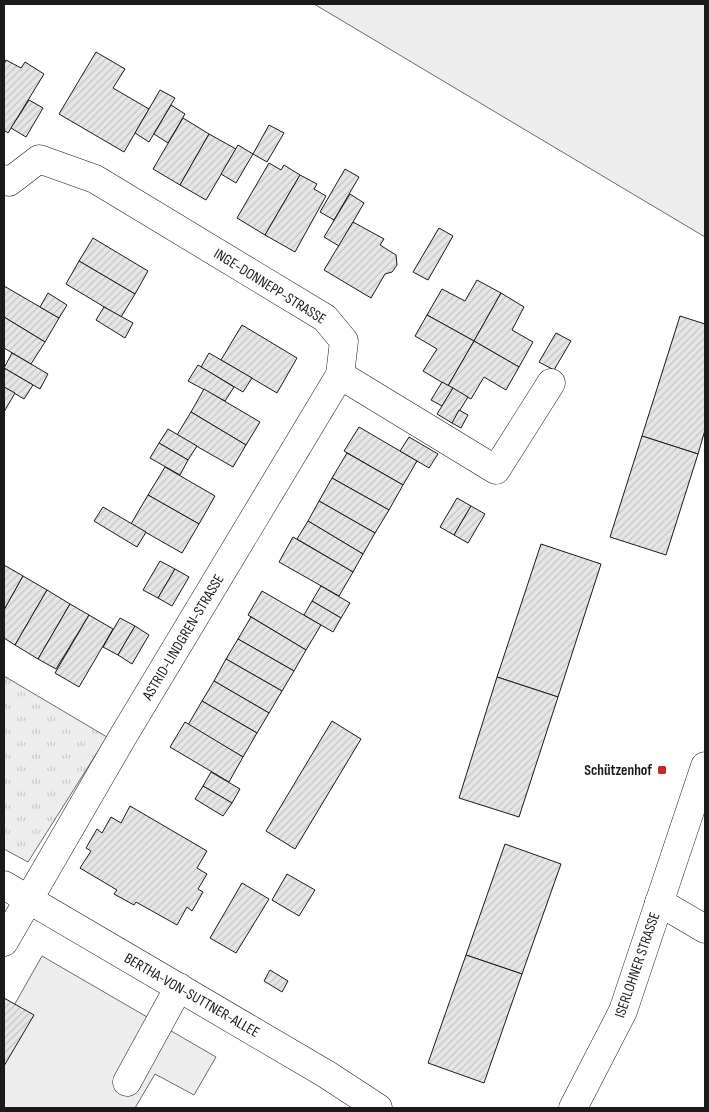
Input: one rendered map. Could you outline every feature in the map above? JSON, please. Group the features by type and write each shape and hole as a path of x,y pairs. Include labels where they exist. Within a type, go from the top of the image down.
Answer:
{"street":[{"name":"INGE-DONNEPP-STRASSE","path":"6,185 39,159 95,179 325,318 344,341 340,375"},
{"path":"340,375 496,470 551,383"},
{"name":"ASTRID-LINDGREN-STRASSE","path":"4,942 122,738 340,375"},
{"name":"ISERLOHNER STRASSE","path":"573,1108 623,1011 705,766"},
{"name":"BERTHA-VON-SUTTNER-ALLEE","path":"4,886 326,1074 378,1108"},
{"name":"ISERLOHNER STRASSE","path":"658,902 705,929"},
{"path":"127,1082 179,987"}],"shaded area":[{"path":"314,4 705,4 705,237"},
{"path":"42,956 216,1057 194,1095 155,1074 135,1108 4,1108 4,1023"}],"green space":[{"path":"4,676 107,737 28,862 4,849"}],"building":[{"path":"96,52 125,69 113,88 149,109 124,152 59,114"},
{"path":"6,60 21,68 25,62 44,74 8,133 4,130 4,64"},
{"path":"160,90 175,98 149,142 135,133"},
{"path":"29,100 43,108 26,137 11,128"},
{"path":"171,105 185,114 168,143 154,134"},
{"path":"183,118 209,134 180,185 153,169"},
{"path":"269,125 284,133 267,162 253,154"},
{"path":"209,134 236,149 206,200 180,185"},
{"path":"238,145 253,154 236,183 221,174"},
{"path":"269,163 281,170 284,165 300,175 265,235 237,218"},
{"path":"345,169 359,177 334,220 320,212"},
{"path":"300,175 317,184 314,189 326,196 295,252 265,235"},
{"path":"350,194 364,203 339,246 324,237"},
{"path":"353,222 384,239 380,245 396,255 397,265 392,272 385,274 371,298 324,270"},
{"path":"439,228 453,236 428,280 413,272"},
{"path":"93,238 148,271 135,294 79,261"},
{"path":"79,261 135,294 121,317 66,284"},
{"path":"477,280 501,293 474,341 427,315 442,289 465,301"},
{"path":"4,286 59,318 45,342 4,317"},
{"path":"48,293 67,305 59,318 40,307"},
{"path":"501,293 524,307 512,330 533,342 519,367 474,341"},
{"path":"104,307 133,323 125,338 96,320"},
{"path":"427,315 474,341 448,386 423,371 437,349 415,336"},
{"path":"680,316 705,324 705,430 698,454 642,436"},
{"path":"4,317 45,342 31,364 4,348"},
{"path":"242,325 297,358 277,393 221,360"},
{"path":"556,333 571,341 554,370 539,362"},
{"path":"474,341 519,367 506,390 484,377 471,399 448,386"},
{"path":"12,353 48,374 40,389 4,368"},
{"path":"209,353 252,378 243,392 201,367"},
{"path":"198,365 234,387 225,401 188,381"},
{"path":"4,368 33,385 24,399 4,387"},
{"path":"442,382 453,388 442,406 431,400"},
{"path":"4,387 15,393 4,412"},
{"path":"453,388 468,397 452,423 437,414"},
{"path":"204,389 260,422 246,445 191,412"},
{"path":"459,410 468,415 461,428 452,423"},
{"path":"191,412 246,445 233,467 177,435"},
{"path":"359,427 417,461 403,485 344,451"},
{"path":"168,429 197,446 188,460 159,443"},
{"path":"642,436 698,454 666,555 610,537"},
{"path":"409,437 438,454 429,468 400,451"},
{"path":"159,443 188,460 180,475 150,458"},
{"path":"347,453 403,485 389,510 332,478"},
{"path":"165,467 215,496 199,524 148,495"},
{"path":"332,478 389,510 375,533 319,501"},
{"path":"148,495 199,524 182,553 131,524"},
{"path":"457,498 471,506 454,535 440,527"},
{"path":"319,501 375,533 363,554 308,521"},
{"path":"471,506 485,514 468,543 454,535"},
{"path":"103,507 146,532 137,547 94,521"},
{"path":"308,521 363,554 353,572 297,539"},
{"path":"293,537 353,572 339,596 279,562"},
{"path":"541,544 601,564 558,697 497,677"},
{"path":"160,561 175,569 158,598 143,590"},
{"path":"4,565 23,576 4,610"},
{"path":"175,569 189,577 172,606 158,598"},
{"path":"23,576 47,590 15,645 4,638 4,610"},
{"path":"321,586 350,603 341,618 312,601"},
{"path":"47,590 70,604 38,659 15,645"},
{"path":"262,591 321,625 306,650 248,615"},
{"path":"312,601 341,618 333,632 304,615"},
{"path":"70,604 89,615 56,669 38,659"},
{"path":"89,615 113,629 79,687 55,673"},
{"path":"251,617 306,650 294,671 238,639"},
{"path":"120,618 135,626 118,655 103,647"},
{"path":"135,626 149,635 132,664 118,655"},
{"path":"238,639 294,671 282,691 226,659"},
{"path":"226,659 282,691 269,713 214,681"},
{"path":"497,677 558,697 519,817 459,798"},
{"path":"214,681 269,713 257,733 202,701"},
{"path":"202,701 257,733 243,757 188,725"},
{"path":"332,721 361,739 295,849 266,831"},
{"path":"185,722 243,757 229,782 170,747"},
{"path":"211,772 240,789 232,803 203,786"},
{"path":"203,786 232,803 223,816 195,799"},
{"path":"130,806 207,851 197,868 207,874 198,889 203,892 192,911 187,907 177,925 136,902 134,905 114,894 117,890 80,868 91,851 86,848 97,829 102,833 111,817 121,823"},
{"path":"505,844 561,864 522,974 466,955"},
{"path":"287,874 315,890 299,916 272,900"},
{"path":"242,883 269,899 236,953 210,938"},
{"path":"466,955 522,974 484,1083 428,1063"},
{"path":"270,970 288,981 282,992 264,981"},
{"path":"4,998 34,1015 4,1066"}],"place":[{"name":"Schützenhof","path":"662,770"}]}
